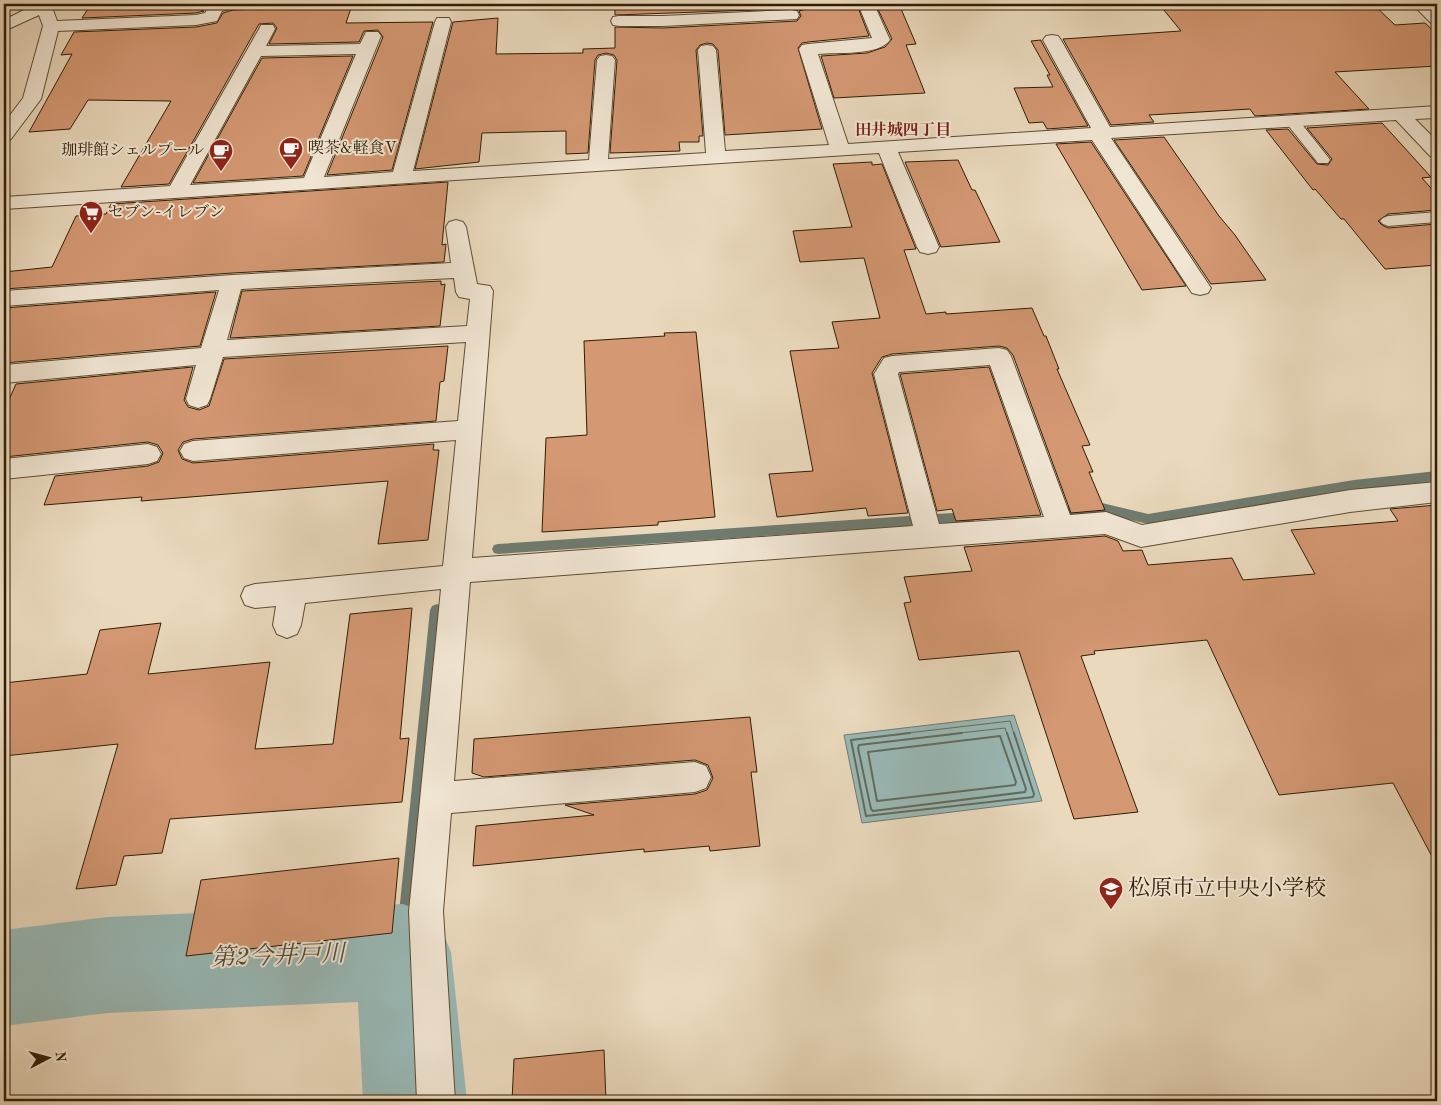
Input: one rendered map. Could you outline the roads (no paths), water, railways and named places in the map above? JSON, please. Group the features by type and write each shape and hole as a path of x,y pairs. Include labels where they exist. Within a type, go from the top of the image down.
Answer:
{"street":[{"path":"51,26 196,20 211,17 216,8 230,4"},
{"path":"808,49 873,45 881,40 866,4"},
{"path":"1420,4 1437,20"},
{"path":"4,26 45,5 51,26 32,99 4,135"},
{"path":"619,21 697,11 791,18 808,49 840,151"},
{"path":"401,178 443,22"},
{"path":"176,193 267,29"},
{"path":"1052,40 1101,134 1200,288"},
{"path":"255,51 369,42 311,184"},
{"path":"708,50 716,159"},
{"path":"598,166 611,90 606,60"},
{"path":"4,203 1437,112"},
{"path":"1402,115 1437,152"},
{"path":"887,148 928,247"},
{"path":"436,1101 426,911 482,292 467,292 456,227"},
{"path":"4,298 232,282 464,270"},
{"path":"198,399 232,282"},
{"path":"4,374 213,352 478,333"},
{"path":"929,537 886,374 892,364 999,356 1061,526"},
{"path":"193,451 469,430"},
{"path":"4,469 148,454"},
{"path":"255,596 457,574 1061,526 1106,523 1141,536 1350,500 1437,492"},
{"path":"287,625 292,592"},
{"path":"436,798 695,777"}],"lane":[{"path":"791,18 807,4"},
{"path":"1292,121 1323,160"},
{"path":"1388,221 1437,217"}],"water":[{"path":"1014,715 1042,801 862,823 844,735"}],"waterway":[{"path":"1069,511 1102,508 1148,519 1354,485 1437,476"},
{"path":"936,519 971,517"},
{"path":"498,549 909,521"},
{"path":"403,952 437,610"},
{"name":"第2今井戸川","path":"4,978 107,965 403,952 415,1101"}],"place":[{"name":"喫茶&軽食V","path":"291,170"},
{"name":"珈琲館シェルプール","path":"221,172"},
{"name":"セブン-イレブン","path":"91,234"},
{"name":"松原市立中央小学校","path":"1111,910"}],"district":[{"name":"田井城四丁目","path":"903,131"}]}
